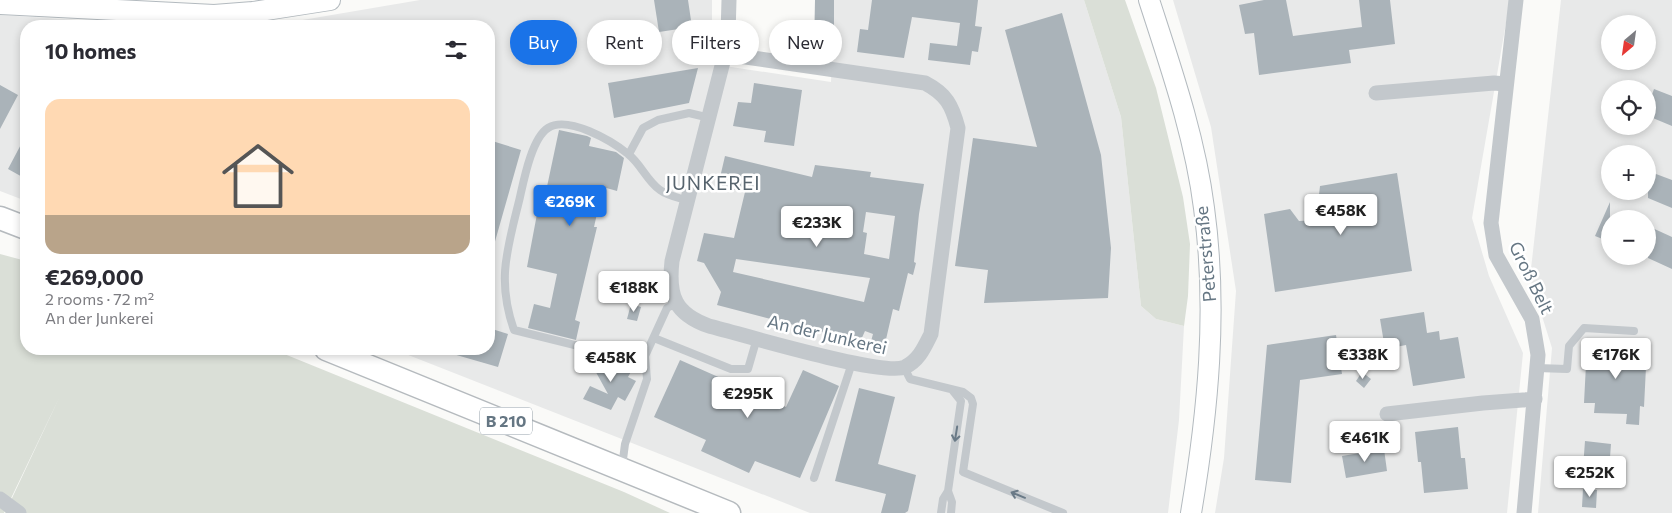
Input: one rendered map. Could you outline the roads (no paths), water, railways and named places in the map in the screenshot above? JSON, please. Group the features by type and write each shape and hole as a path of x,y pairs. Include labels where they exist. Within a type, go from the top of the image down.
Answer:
{"main road":[{"path":"0,4 40,3 214,15 253,12 330,0"},
{"name":"Peterstraße","path":"1149,0 1189,136 1204,207 1210,283 1209,371 1202,450 1191,513"},
{"path":"0,218 20,226"},
{"name":"B 210","path":"341,355 622,467 729,513"}],"street":[{"path":"728,20 729,0"},
{"name":"Groß Belt","path":"1516,0 1491,224 1496,255 1532,319 1537,337 1537,368 1524,513"},
{"name":"An der Junkerei","path":"676,303 693,320 852,363 886,369 904,367 923,352 930,334 958,128 949,101 938,90 925,83 759,59"},
{"path":"676,303 670,281 672,261 722,65"},
{"path":"1376,93 1494,83 1506,84"},
{"path":"1387,414 1534,399"},
{"path":"0,499 19,513"}],"lane":[{"path":"629,154 643,128 658,120 689,113 710,118"},
{"path":"645,356 619,356 514,330 503,284 504,264 525,175 537,141 548,128 561,125 593,132 629,154 661,191 689,200"},
{"path":"622,467 625,444 646,379 645,356 667,308 676,303"},
{"path":"1537,368 1567,368 1569,346 1584,328 1634,331"},
{"path":"654,338 731,369 748,369 757,338"},
{"path":"814,478 852,363"},
{"path":"904,367 910,379 967,395 973,404 963,472 1063,513"},
{"path":"941,513 943,499 948,491 961,401 952,390"},
{"path":"948,491 952,502 951,513"}],"district":[{"name":"JUNKEREI","path":"713,183"}]}
